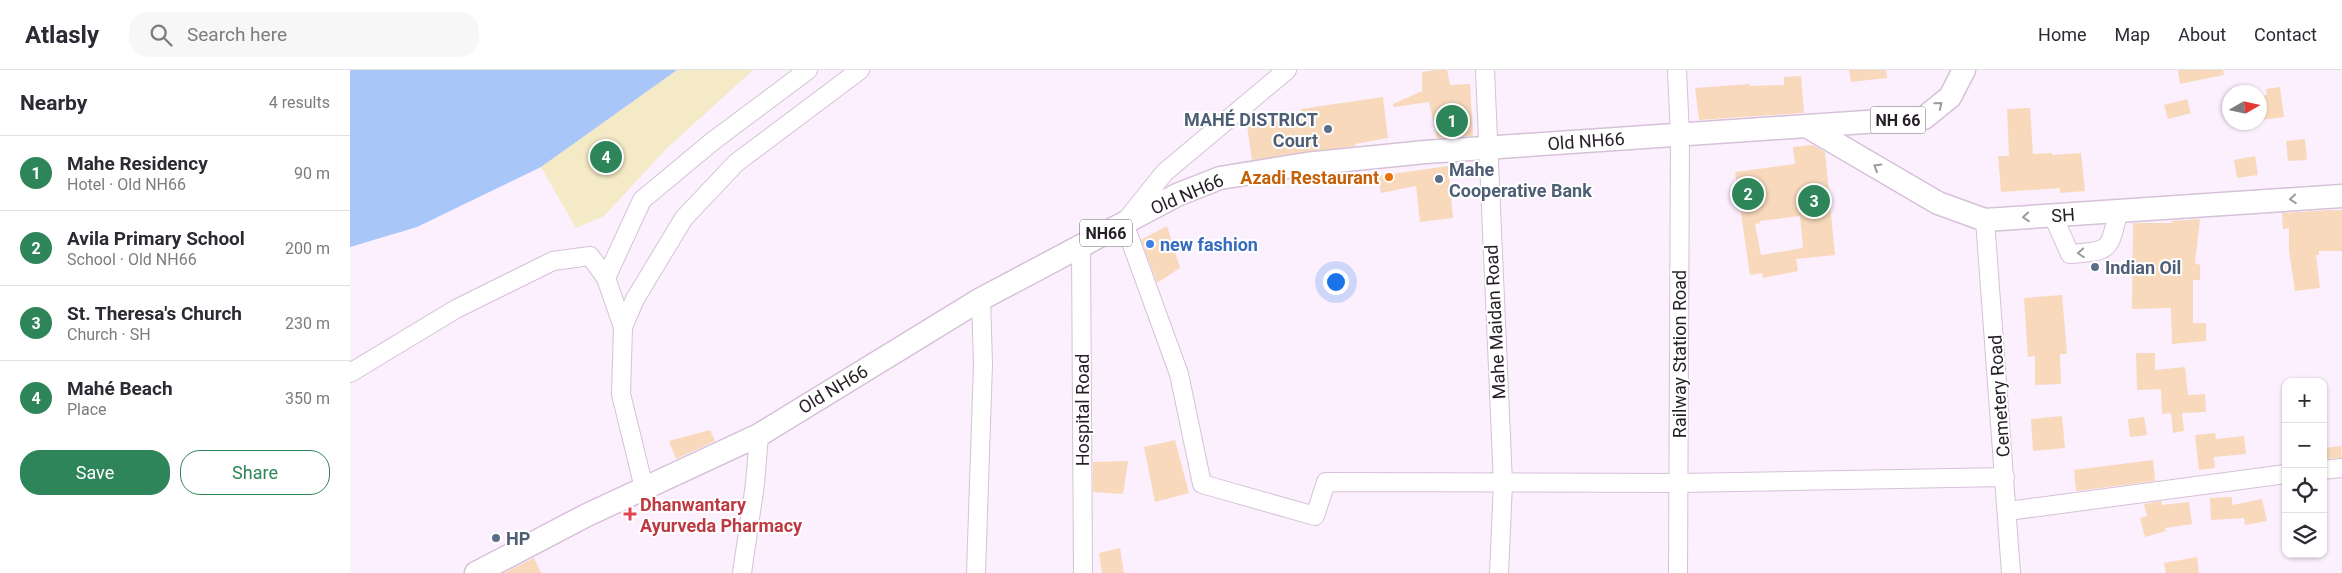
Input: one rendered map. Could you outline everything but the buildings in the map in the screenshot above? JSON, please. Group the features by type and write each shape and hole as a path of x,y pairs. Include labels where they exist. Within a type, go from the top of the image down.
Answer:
{"main road":[{"name":"Old NH66","path":"476,573 579,519 759,435 981,299 1177,195 1220,178 1306,164 1487,148 1924,118 1950,97 1964,70"},
{"name":"SH","path":"1808,127 1938,203 1985,220 2342,196"}],"street":[{"path":"606,278 642,200 713,140 808,70"},
{"path":"623,327 635,299 684,218 736,163 860,70"},
{"path":"1287,70 1165,172 1124,223 1179,374 1202,484 1315,516 1326,482 1679,483 2005,477"},
{"name":"Mahe Maidan Road","path":"1485,70 1503,483 1499,573"},
{"name":"Railway Station Road","path":"1677,70 1680,135 1678,573"},
{"path":"2053,216 2070,254 2101,252 2112,242 2119,211"},
{"name":"Cemetery Road","path":"1985,220 2008,511 2011,573"},
{"name":"Hospital Road","path":"1081,246 1082,573"},
{"path":"350,373 456,309 553,261 590,256 606,278 623,327 621,394 644,488"},
{"path":"976,573 982,364 981,299"},
{"path":"742,573 755,484 759,435"},
{"path":"2327,470 2342,468"},
{"path":"2008,511 2282,475"}],"sand":[{"path":"677,70 753,70 667,148 604,216 576,228 541,167"}],"water":[{"path":"350,70 677,70 541,167 417,227 350,247"}],"place":[{"name":"Mahe Residency","path":"1452,121"},
{"name":"MAHÉ DISTRICT Court","path":"1328,129"},
{"name":"Mahé Beach","path":"606,157"},
{"name":"Azadi Restaurant","path":"1389,177"},
{"name":"Mahe Cooperative Bank","path":"1439,179"},
{"name":"Avila Primary School","path":"1748,194"},
{"name":"St. Theresa's Church","path":"1814,201"},
{"name":"new fashion","path":"1150,244"},
{"name":"Indian Oil","path":"2095,267"},
{"name":"Dhanwantary Ayurveda Pharmacy","path":"630,514"},
{"name":"HP","path":"496,538"}]}
